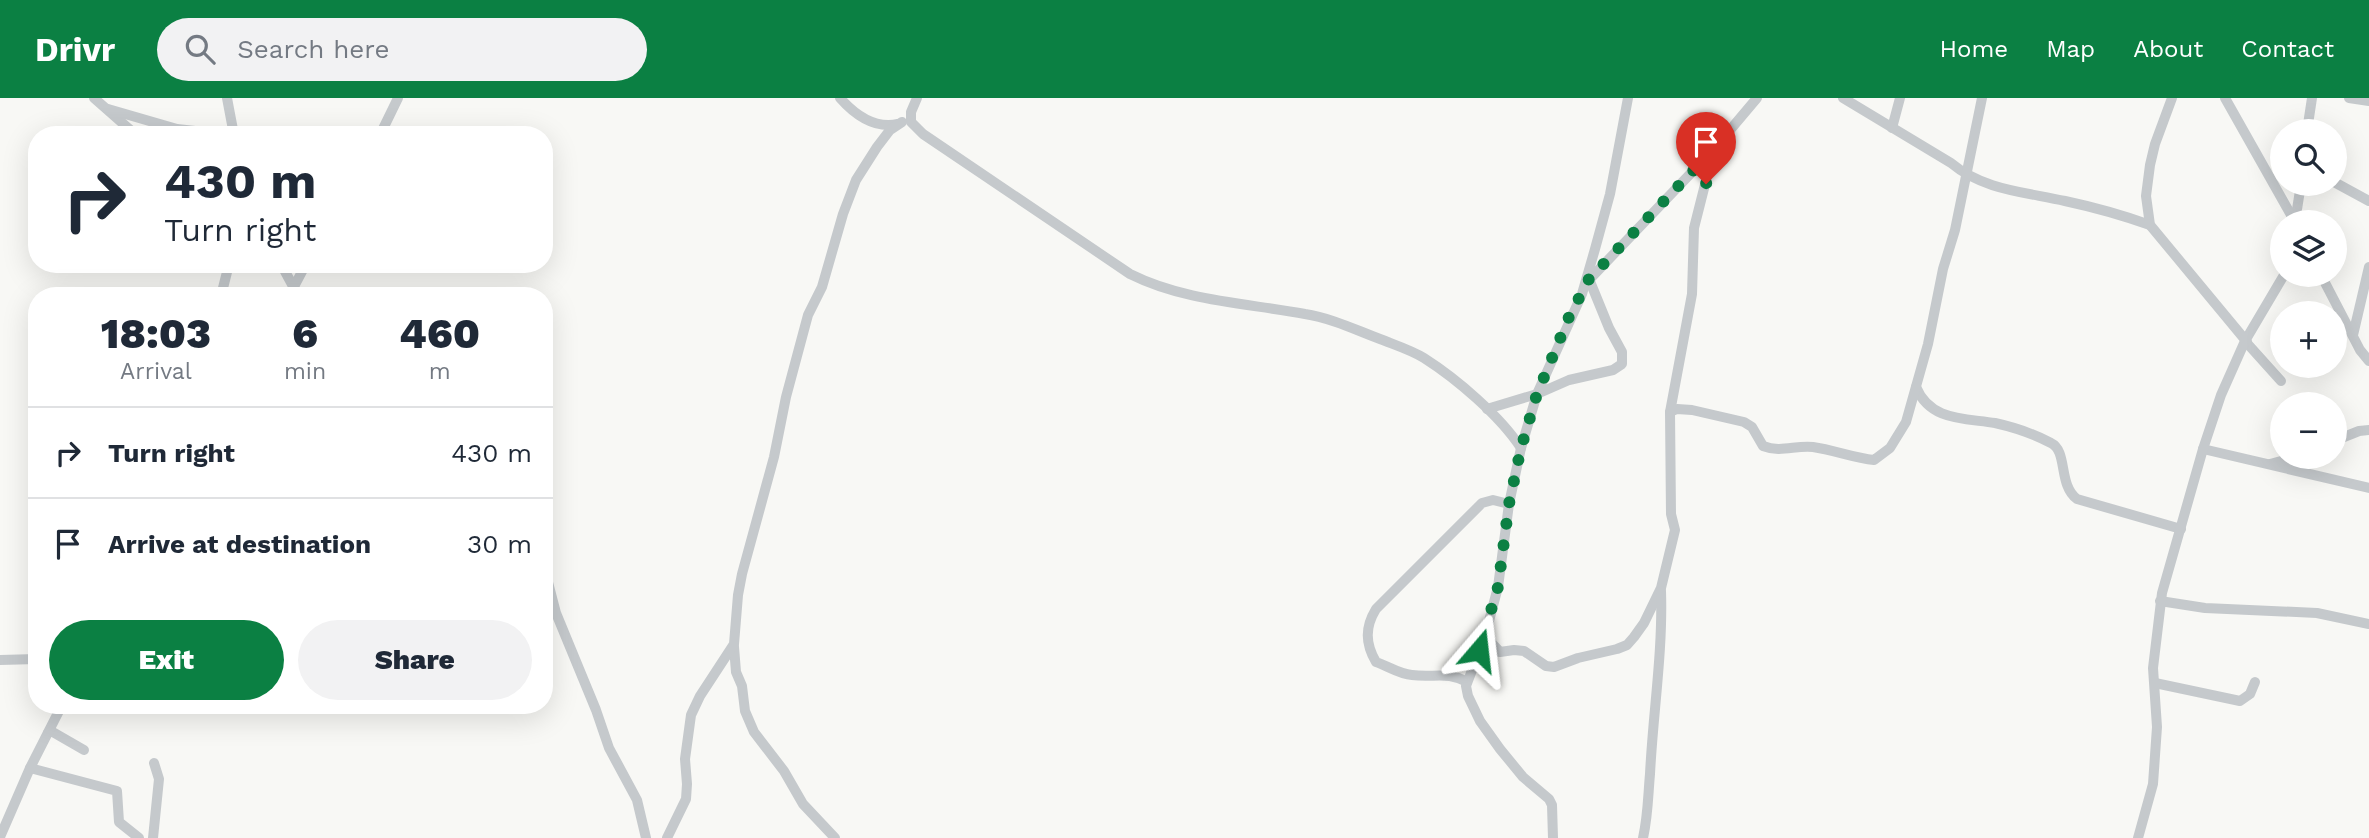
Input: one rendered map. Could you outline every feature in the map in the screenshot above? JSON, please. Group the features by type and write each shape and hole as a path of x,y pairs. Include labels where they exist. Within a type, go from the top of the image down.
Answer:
{"street":[{"path":"94,98 126,126"},
{"path":"227,98 231,126"},
{"path":"384,126 397,98"},
{"path":"840,98 874,123 887,126 906,122 1130,274 1150,284 1183,295 1303,313 1349,327 1422,357 1488,408 1508,428 1521,448"},
{"path":"835,838 803,804 784,771 754,732 745,711 742,686 736,672 734,644 738,595 808,315 825,278 843,214 856,180 877,147 890,130 906,122 917,98"},
{"path":"1581,294 1610,194 1628,98"},
{"path":"1553,838 1552,805 1549,799 1523,777 1480,721 1468,696 1467,682 1485,636 1498,587 1509,504 1521,448 1537,394 1589,279 1714,149 1757,98"},
{"path":"1843,98 1951,163 1965,175 2004,189 2064,200 2150,225"},
{"path":"1892,128 1900,98"},
{"path":"1670,412 1677,409 1692,410 1744,422 1752,427 1763,446 1770,449 1814,447 1874,460 1891,447 1906,422 1928,344 1982,98"},
{"path":"2172,98 2150,165 2146,196 2150,225 2280,381"},
{"path":"2225,98 2288,210"},
{"path":"2309,119 2312,98"},
{"path":"2349,98 2369,101"},
{"path":"108,109 167,126"},
{"path":"1485,636 1500,652 1524,651 1546,666 1560,666 1578,658 1627,645 1644,623 1661,588 1675,530 1671,514 1670,412 1692,294 1694,228 1714,149"},
{"path":"2347,189 2369,201"},
{"path":"2353,335 2369,267"},
{"path":"1488,408 1537,394 1569,380 1614,370 1622,364 1622,352 1589,279"},
{"path":"2138,838 2153,785 2157,727 2153,668 2160,601 2203,449 2231,369 2277,287"},
{"path":"2327,287 2369,361"},
{"path":"1916,387 1922,401 1938,412 2007,426 2053,444 2059,450 2068,490 2077,499 2181,528"},
{"path":"2347,436 2369,430"},
{"path":"2203,449 2369,488"},
{"path":"1467,682 1444,674 1410,675 1376,662 1368,644 1368,626 1376,609 1482,503 1493,500 1509,504"},
{"path":"1643,838 1649,806 1649,776 1662,631 1661,588"},
{"path":"553,599 560,624 609,748 638,800 646,838"},
{"path":"2160,601 2206,608 2317,612 2369,624"},
{"path":"667,838 685,799 685,759 691,715 700,696 734,644"},
{"path":"0,660 28,659"},
{"path":"2155,683 2240,701 2250,694 2255,682"},
{"path":"0,837 58,714"},
{"path":"48,733 51,731 83,750"},
{"path":"153,838 159,779 154,763"},
{"path":"30,768 117,791 119,822 139,838"}],"route":[{"path":"1479,650 1498,587 1509,504 1521,448 1537,394 1569,317 1589,279 1714,149 1706,184"}]}
